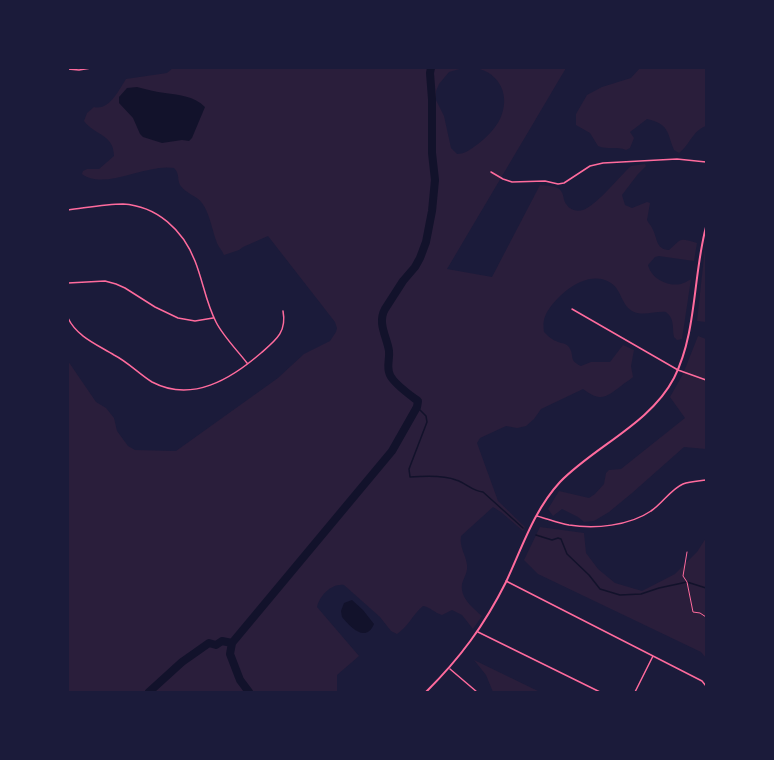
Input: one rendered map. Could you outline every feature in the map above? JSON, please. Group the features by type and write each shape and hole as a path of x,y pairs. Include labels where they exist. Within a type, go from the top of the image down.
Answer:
{"main road":[{"path":"426,693 457,660 486,620 536,516 549,496 578,466 641,417 668,388 681,361 706,227"}],"street":[{"path":"68,69 91,68"},
{"path":"491,172 510,182 545,181 558,184 564,183 590,166 607,162 677,159 706,162"},
{"path":"68,210 121,204 134,205 159,215 178,231 195,261 219,327 247,364"},
{"path":"68,283 105,281 125,288 178,318 195,321 214,317"},
{"path":"572,309 678,369 706,380"},
{"path":"68,318 77,331 87,339 127,362 150,380 168,388 192,389 208,386 228,378 273,342 284,325 283,311"},
{"path":"536,516 578,526 600,526 626,522 652,511 679,486 706,480"},
{"path":"506,581 702,681 706,686"},
{"path":"478,632 600,693"},
{"path":"635,693 653,656"},
{"path":"449,668 477,693"}],"path":[{"path":"687,552 683,576 687,582 693,612 706,617"}],"shaded area":[{"path":"173,68 463,68 449,72 436,91 436,100 444,116 451,148 457,154 468,151 487,136 498,123 503,110 504,94 497,80 476,68 566,68 447,269 492,277 540,185 559,189 568,206 580,211 594,203 631,166 645,164 646,166 622,195 625,205 632,208 650,203 647,220 661,248 669,250 681,240 697,243 694,261 659,256 648,265 652,274 665,283 676,285 691,279 682,339 677,340 674,337 672,321 666,312 642,314 634,312 626,306 615,286 602,279 583,281 574,285 551,306 544,318 544,332 553,340 567,345 574,362 581,366 591,362 610,362 623,345 634,350 631,366 633,377 607,396 594,396 583,389 541,409 526,426 517,428 506,426 480,438 477,443 498,501 525,527 523,531 493,507 461,536 467,568 462,584 463,594 482,616 473,629 462,615 452,610 442,615 423,606 397,634 391,631 380,617 344,585 335,586 324,594 317,607 359,656 337,675 337,692 68,692 68,361 96,402 106,408 114,418 117,431 128,446 135,450 176,451 278,378 304,354 330,341 337,328 335,322 268,236 224,255 217,243 205,207 200,200 180,185 174,168 151,169 102,180 82,174 87,169 99,169 114,156 111,143 84,121 87,113 94,107 109,103 126,79 167,73"},
{"path":"640,68 706,68 706,126 697,131 679,153 674,150 663,126 647,119 630,132 634,138 630,148 626,150 598,146 590,133 576,125 576,114 587,95 602,87 631,78"},
{"path":"137,87 186,97 196,100 205,107 192,138 189,141 162,143 143,137 133,118 119,103 119,97 127,88"},
{"path":"706,239 706,322 697,321"},
{"path":"698,336 706,339 706,449 684,447 609,512 594,521 584,522 562,509 553,516 548,509 559,491 589,498 604,484 606,473 609,470 621,469 685,418 670,397 683,374"},
{"path":"540,527 584,533 586,553 598,569 615,583 642,591 675,574 697,552 706,538 706,658 701,652 538,574 524,560"},
{"path":"352,600 374,624 371,630 358,632 342,617 341,611 344,603"},
{"path":"474,660 540,692 493,692 486,675"}],"waterway":[{"path":"249,692 240,680 230,654 232,643 392,451 417,407 418,401 399,386 390,375 389,351 382,320 385,309 415,267 426,242 435,180 432,153 431,68"},
{"path":"417,407 426,416 427,422 409,469 410,477 440,477 460,481 483,492 523,528"},
{"path":"536,535 552,540 561,539 567,554 600,589 620,595 641,594 687,582 706,588"},
{"path":"149,692 182,662 209,643 216,645 222,641 232,643"}]}
